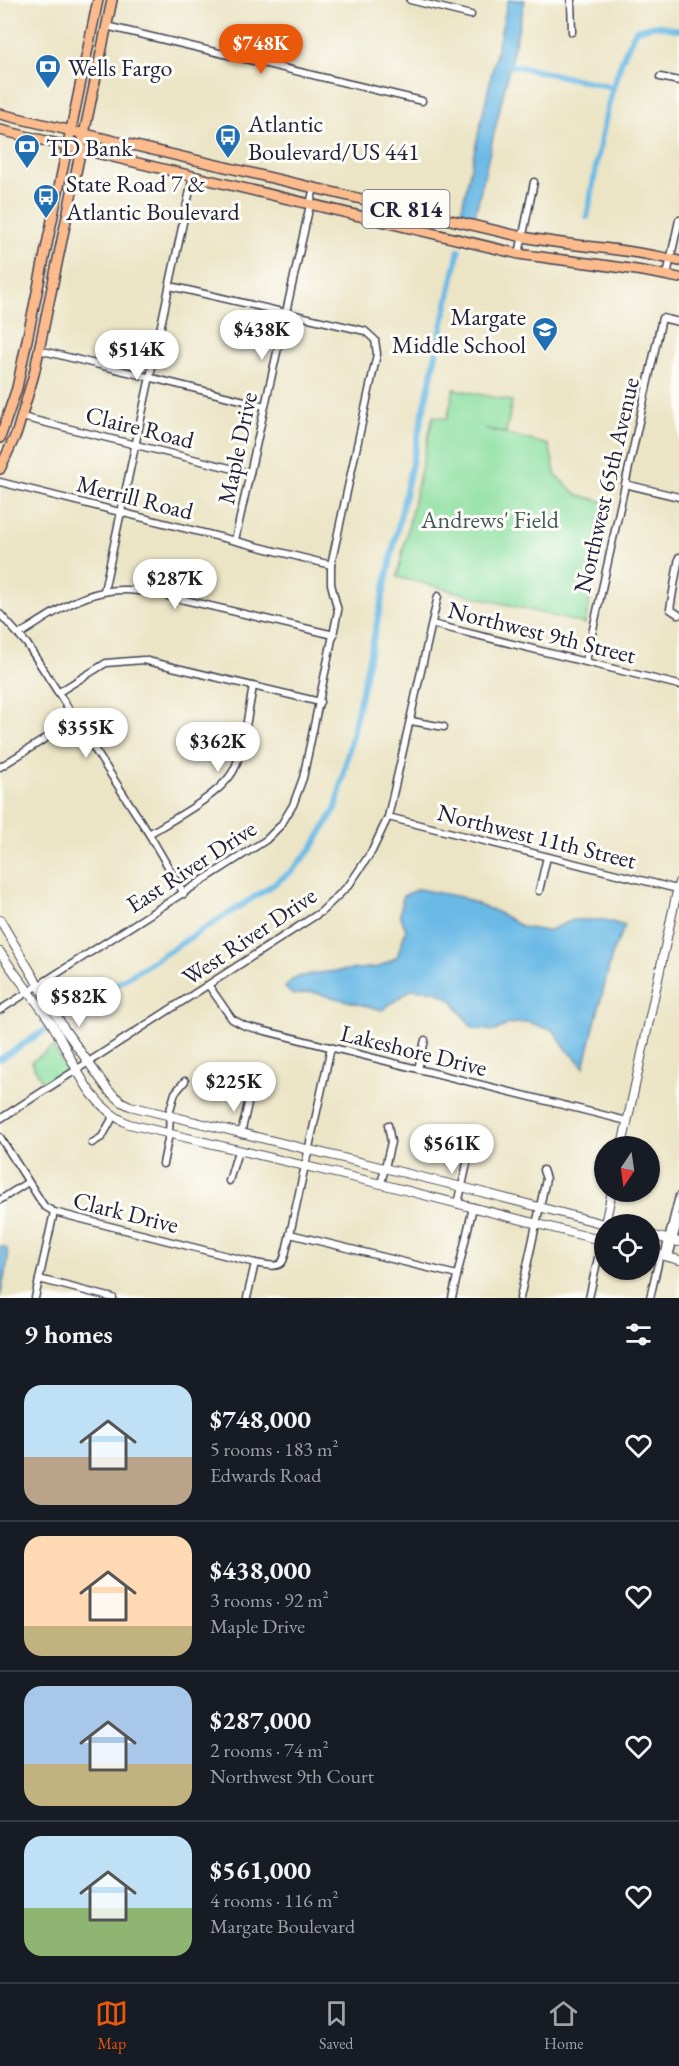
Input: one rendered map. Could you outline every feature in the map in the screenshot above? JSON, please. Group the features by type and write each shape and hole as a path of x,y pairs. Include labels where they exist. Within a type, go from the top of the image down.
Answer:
{"main road":[{"path":"2,465 5,445 0,436 16,394 98,0"},
{"path":"2,465 22,417 34,374 112,0"},
{"path":"0,114 84,134"},
{"path":"0,130 80,150"},
{"name":"CR 814","path":"84,134 523,237 564,245 617,249 675,260"},
{"name":"CR 814","path":"80,150 519,254 615,266 679,278"},
{"path":"31,323 39,350"},
{"path":"27,344 32,357 34,374"}],"street":[{"path":"410,0 471,15"},
{"path":"570,0 572,32"},
{"path":"106,26 422,101"},
{"path":"660,77 679,81"},
{"path":"104,591 193,176"},
{"path":"519,254 534,182"},
{"name":"Maple Drive","path":"236,540 314,187"},
{"path":"667,275 675,260 679,220"},
{"path":"170,286 285,312"},
{"name":"East River Drive","path":"0,1010 266,840 281,825 293,806 303,778 334,635 338,611 331,584 331,565 377,354 375,340 365,331 285,312"},
{"name":"Northwest 65th Avenue","path":"586,661 662,318 679,322"},
{"path":"39,350 265,406"},
{"name":"Claire Road","path":"22,417 250,473"},
{"name":"Merrill Road","path":"0,482 331,565"},
{"path":"625,484 679,497"},
{"path":"679,557 670,601 670,609 679,615"},
{"path":"20,634 57,611 104,591 131,590 155,593 334,635"},
{"name":"West River Drive","path":"0,1119 321,912 349,885 372,851 388,817 438,596"},
{"path":"0,614 20,634 149,834 184,894"},
{"name":"Northwest 9th Street","path":"432,624 679,685"},
{"path":"58,692 106,663 142,660 320,702"},
{"path":"149,834 214,793 227,782 236,766 253,687"},
{"path":"0,767 75,720"},
{"path":"411,721 444,727"},
{"name":"Northwest 11th Street","path":"388,817 547,857 678,886"},
{"path":"539,891 547,857"},
{"path":"624,1136 678,886"},
{"path":"0,920 58,1021 109,1091 122,1102 594,1222"},
{"path":"0,952 51,1023 76,1070 99,1105 113,1117 129,1124 594,1238"},
{"name":"Lakeshore Drive","path":"209,986 232,1019 245,1026 627,1121"},
{"path":"418,1069 425,1040"},
{"path":"331,1047 290,1234 457,1275"},
{"path":"163,1164 175,1093 185,1081"},
{"path":"241,1134 249,1099"},
{"path":"92,1143 102,1137 113,1117"},
{"path":"381,1184 391,1142 388,1125"},
{"name":"Clark Drive","path":"0,1137 44,1206 54,1212 274,1267 279,1266 283,1261 290,1234"},
{"path":"458,1204 468,1149"},
{"path":"230,1181 238,1151"},
{"path":"520,1298 546,1179 543,1170"},
{"path":"0,1200 28,1182"},
{"path":"674,1240 679,1196"},
{"path":"452,1298 473,1207"},
{"path":"35,1298 54,1212"},
{"path":"651,1298 664,1256 674,1240 679,1218"},
{"path":"660,1255 679,1260"},
{"path":"247,1298 255,1263"},
{"path":"589,1298 594,1277"},
{"path":"39,1279 113,1298"}],"green space":[{"name":"Andrews' Field","path":"454,389 512,401 506,433 484,428 549,445 556,476 578,495 610,503 585,624 397,577 433,416 447,419"},
{"path":"53,1047 68,1072 45,1086 31,1062"}],"water":[{"path":"508,0 525,0 475,215 468,216 461,212"},
{"path":"418,889 461,897 499,913 522,927 547,931 573,920 605,920 625,926 613,951 584,1067 564,1046 554,1031 528,1022 509,1024 495,1031 472,1028 452,1000 436,991 412,989 382,1010 312,992 293,995 285,988 294,978 317,973 379,967 397,957 406,930 400,914 403,896"},
{"path":"0,1246 7,1248 8,1261 0,1297"}],"waterway":[{"path":"587,217 610,97 617,73 636,30 656,25 679,30"},
{"path":"505,64 613,87"},
{"path":"63,1018 292,871 312,848 336,808 459,250"},
{"path":"0,1059 47,1029"}],"place":[{"name":"Wells Fargo","path":"48,90"},
{"name":"Atlantic Boulevard/US 441","path":"228,160"},
{"name":"TD Bank","path":"27,170"},
{"name":"State Road 7 & Atlantic Boulevard","path":"46,220"},
{"name":"Margate Middle School","path":"545,353"}]}
